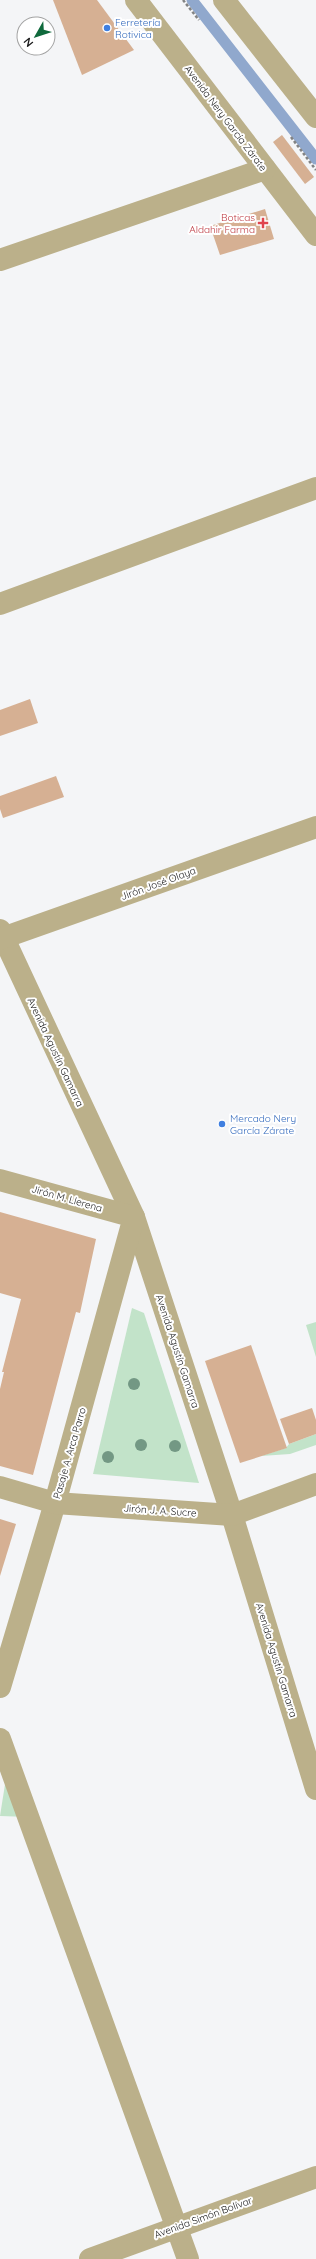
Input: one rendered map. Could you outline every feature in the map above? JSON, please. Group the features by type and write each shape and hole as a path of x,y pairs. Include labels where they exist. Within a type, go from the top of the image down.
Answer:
{"street":[{"name":"Avenida Nery García Zárate","path":"136,0 316,235"},
{"path":"224,0 316,117"},
{"path":"0,260 265,168"},
{"path":"0,604 316,488"},
{"name":"Jirón José Olaya","path":"1,936 316,827"},
{"name":"Avenida Agustín Gamarra","path":"1,936 134,1217 232,1515 316,1789"},
{"name":"Jirón M. Llerena","path":"0,1180 134,1217"},
{"name":"Pasaje A. Arca Parro","path":"0,1687 55,1502 134,1217"},
{"name":"Jirón J. A. Sucre","path":"0,1488 55,1502 232,1515 316,1484"},
{"path":"0,1739 188,2259"},
{"name":"Avenida Simón Bolívar","path":"90,2259 177,2226 316,2177"}],"green space":[{"path":"132,1308 144,1313 199,1483 93,1474"},
{"path":"316,1322 316,1357 306,1325"},
{"path":"316,1434 316,1445 290,1454 261,1456 286,1448 289,1444"},
{"path":"9,1759 29,1817 0,1816"}],"building":[{"path":"53,0 97,0 134,50 82,75"},
{"path":"282,135 314,177 305,184 273,142"},
{"path":"265,209 274,239 220,255 210,226"},
{"path":"30,699 38,723 0,736 0,710"},
{"path":"56,776 64,797 3,818 0,809 0,796"},
{"path":"0,1212 96,1239 80,1313 76,1312 33,1475 0,1466 0,1389 4,1372 2,1372 21,1299 0,1293"},
{"path":"251,1345 287,1448 240,1463 205,1361"},
{"path":"312,1408 316,1420 316,1434 289,1444 280,1419"},
{"path":"0,1519 16,1524 0,1576"}],"waterway":[{"path":"192,0 316,159"}],"place":[{"name":"Ferretería Rotivica","path":"107,28"},
{"name":"Boticas Aldahir Farma","path":"263,223"},
{"name":"Mercado Nery García Zárate","path":"222,1124"}]}
